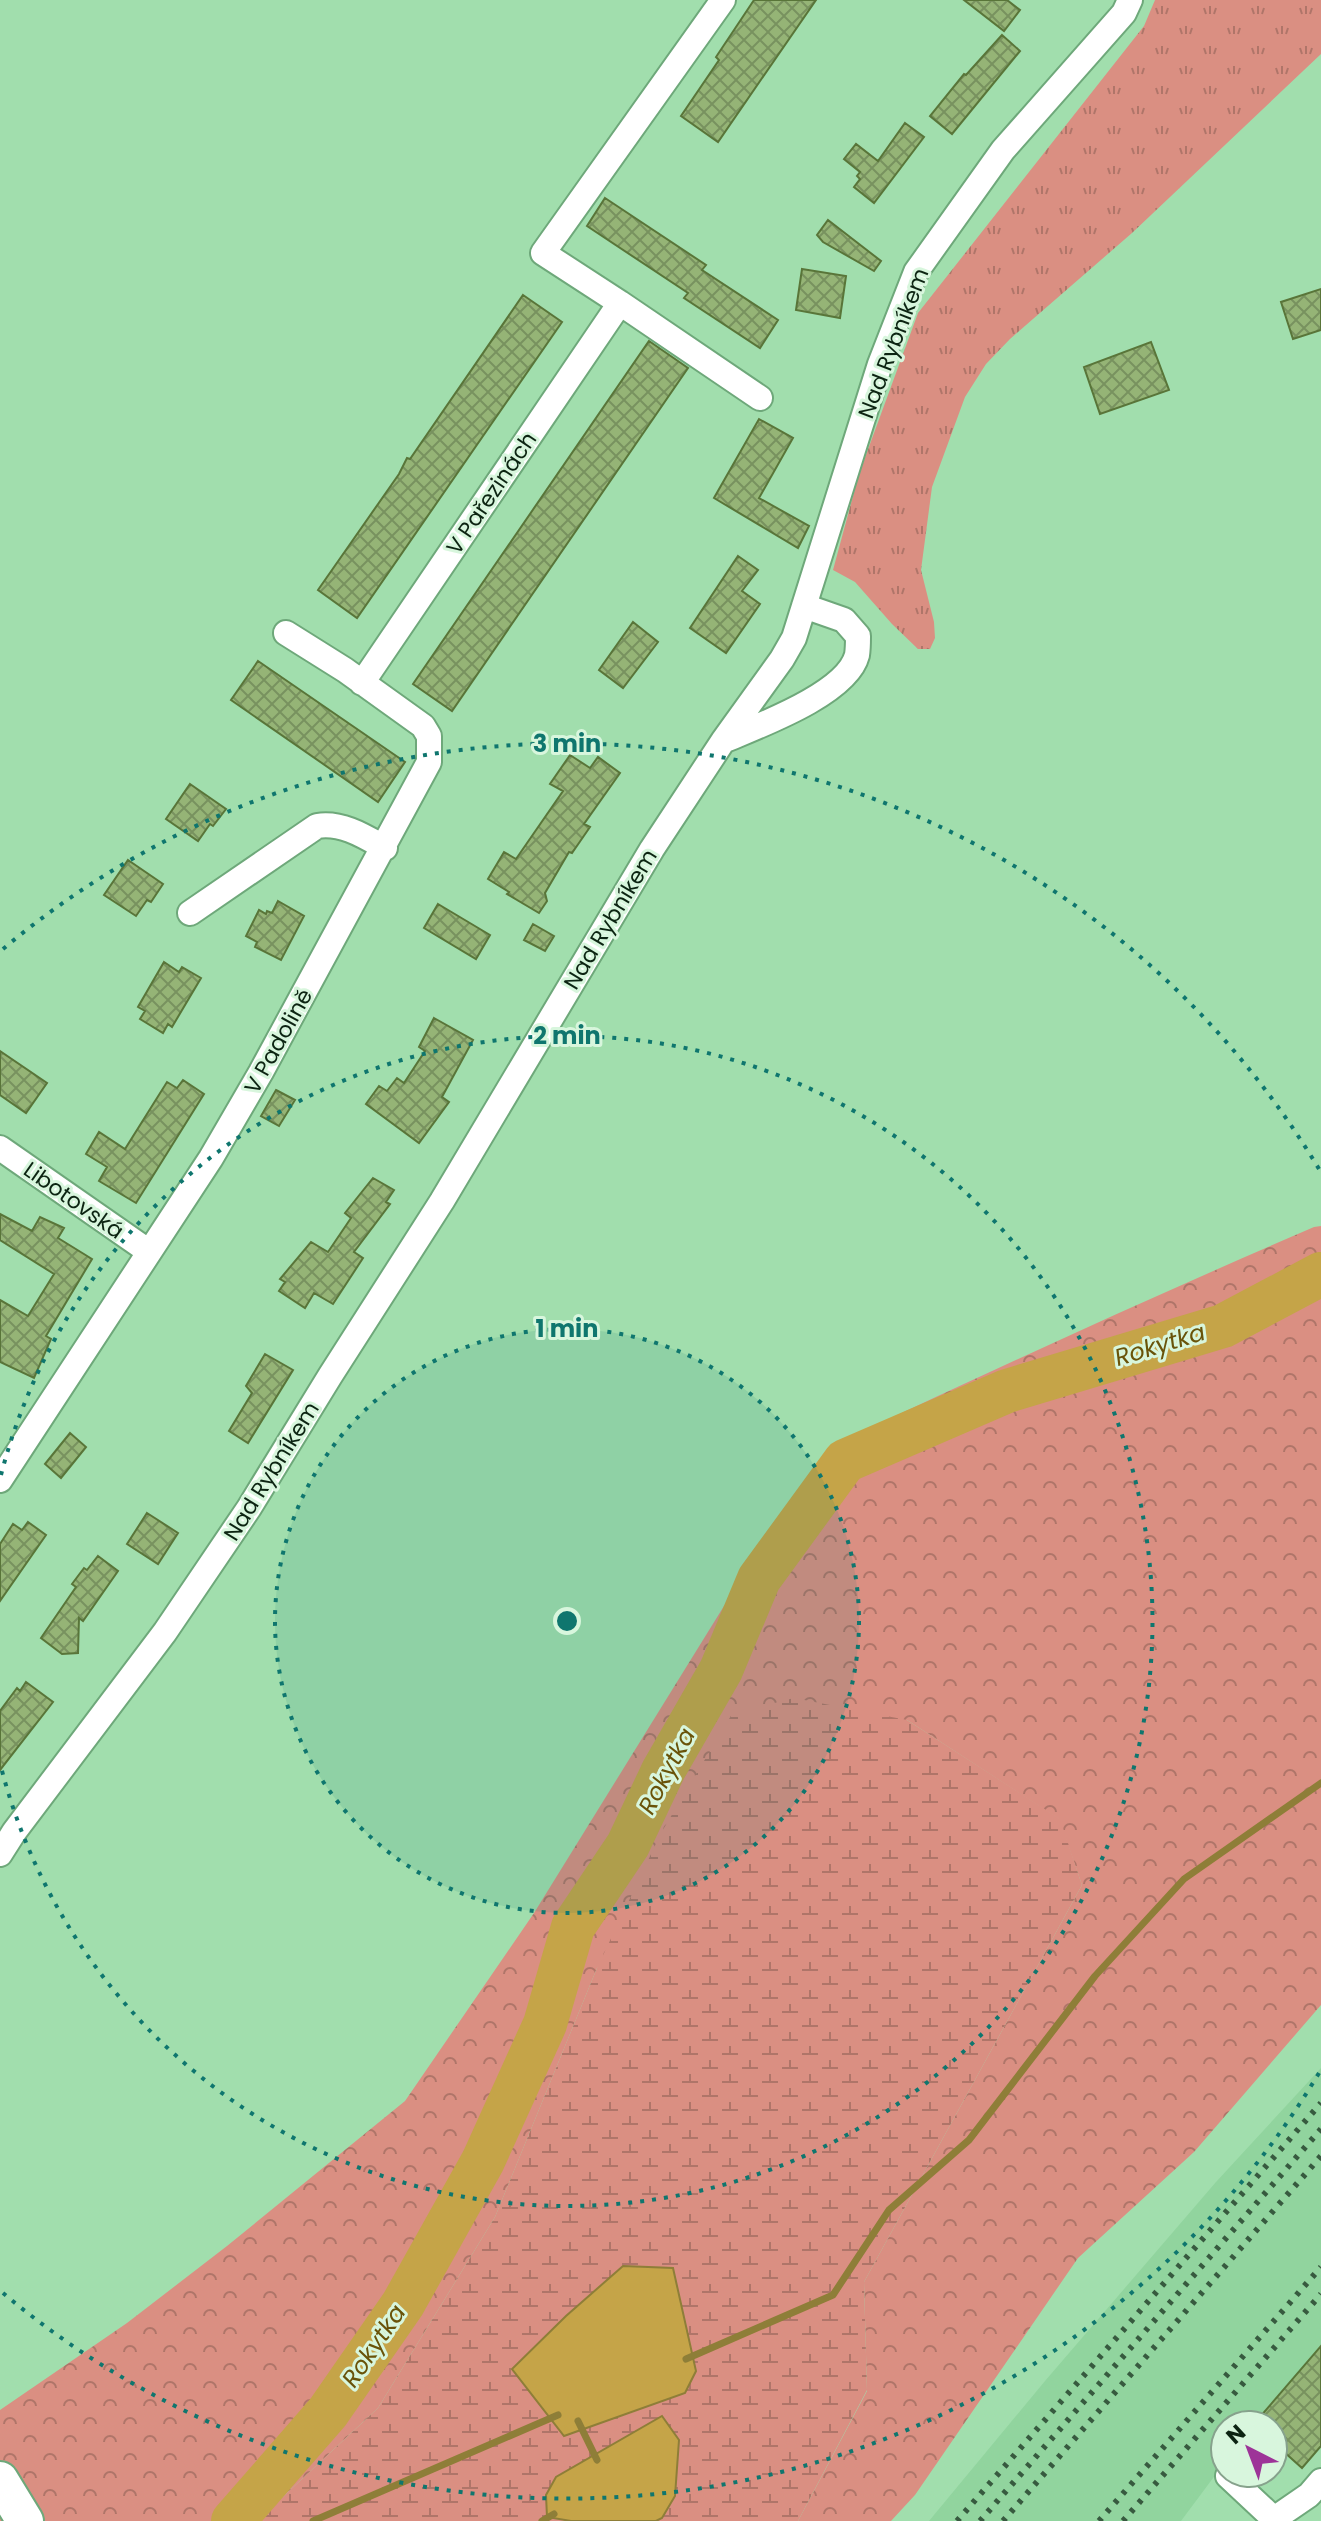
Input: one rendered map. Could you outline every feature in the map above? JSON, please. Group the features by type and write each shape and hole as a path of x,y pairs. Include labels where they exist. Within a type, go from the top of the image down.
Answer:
{"highway":[{"path":"0,2480 25,2521"}],"street":[{"path":"723,0 543,253 760,398"},
{"name":"Nad Rybníkem","path":"0,1854 165,1632 249,1508 451,1188 652,849 782,659 794,638 880,364 916,272 1003,150 1120,4"},
{"name":"V Pařezinách","path":"362,683 620,303"},
{"path":"723,741 809,703 839,681 856,658 858,636 844,620 804,606"},
{"name":"V Padolině","path":"0,1480 211,1158 385,848 429,762 429,736 415,718 286,633"},
{"path":"190,913 317,826 328,824 342,827 385,848"},
{"name":"Libotovská","path":"0,1148 148,1251"},
{"path":"1241,2489 1272,2520 1309,2495 1321,2481"}],"shaded area":[{"path":"1321,2068 1321,2346 1267,2409 1209,2409 1209,2483 1181,2521 929,2521 1045,2381 1216,2182"},
{"path":"623,2266 673,2268 696,2371 685,2393 564,2436 512,2369"},
{"path":"662,2416 679,2440 675,2496 662,2518 656,2521 571,2521 547,2517 546,2495 556,2477"}],"green space":[{"path":"1155,0 1321,0 1321,54 1132,233 1010,339 986,364 965,397 932,487 921,570 935,638 930,649 918,649 855,582 833,570 859,474 918,313 1144,26"},
{"path":"1321,1226 1321,2005 1194,2152 1078,2258 915,2495 891,2521 798,2521 867,2391 864,2282 1082,1885 1059,1819 907,1720 597,1968 495,2217 378,2408 257,2521 0,2521 0,2410 127,2323 405,2101 534,1913 724,1606 829,1457 859,1433 1143,1302"},
{"path":"794,1698 907,1720 1060,1819 1082,1885 864,2282 867,2390 798,2521 656,2521 662,2518 675,2496 679,2440 662,2416 547,2517 571,2521 257,2521 378,2408 495,2217 597,1968 661,1833 732,1714"}],"building":[{"path":"754,0 816,0 718,142 681,116"},
{"path":"964,0 1007,0 1020,10 1004,31"},
{"path":"1002,35 1020,51 952,134 930,116 964,74"},
{"path":"905,123 924,137 874,203 854,187 860,179 857,176 860,172 844,159 856,144 878,161"},
{"path":"605,198 706,265 702,270 778,320 760,348 684,298 688,293 587,226"},
{"path":"828,220 881,261 874,271 823,242 817,235"},
{"path":"802,269 846,276 840,318 796,310"},
{"path":"1321,289 1321,330 1293,339 1281,302"},
{"path":"523,295 562,322 357,618 318,590"},
{"path":"649,341 688,368 452,711 413,684"},
{"path":"1151,342 1169,390 1100,414 1084,367"},
{"path":"759,419 793,438 759,498 809,526 798,548 714,498"},
{"path":"738,556 758,570 742,591 760,604 726,653 690,628"},
{"path":"633,622 658,642 623,688 599,670"},
{"path":"258,661 405,762 378,802 231,700"},
{"path":"570,755 590,768 598,757 620,773 584,824 590,827 572,853 569,852 545,893 547,901 539,913 488,879 504,852 516,859 563,791 550,784"},
{"path":"190,784 226,809 198,841 166,819"},
{"path":"128,860 163,884 151,902 147,900 136,916 104,895"},
{"path":"278,901 304,916 281,960 255,947 257,942 246,936 259,910 272,913"},
{"path":"438,904 490,935 476,959 424,928"},
{"path":"533,924 554,936 545,951 524,940"},
{"path":"164,962 179,972 182,967 201,978 172,1027 168,1024 163,1033 140,1019 145,1011 138,1007"},
{"path":"434,1018 473,1040 442,1097 449,1102 419,1143 366,1104 379,1086 387,1091 397,1078 404,1083 425,1051 419,1047"},
{"path":"0,1051 47,1083 26,1113 0,1095"},
{"path":"183,1080 204,1094 136,1203 99,1181 107,1167 86,1154 99,1132 125,1149 167,1082 177,1088"},
{"path":"276,1090 295,1100 279,1126 261,1116"},
{"path":"373,1178 394,1190 386,1202 390,1204 354,1252 363,1258 333,1304 314,1293 305,1308 279,1291 285,1282 280,1279 311,1242 328,1252 351,1218 345,1213"},
{"path":"0,1214 32,1231 40,1217 64,1228 58,1238 92,1259 46,1336 51,1339 34,1378 0,1362 0,1300 28,1316 54,1274 0,1240"},
{"path":"265,1354 293,1370 248,1443 229,1431 252,1393 246,1386"},
{"path":"70,1433 86,1447 61,1478 45,1464"},
{"path":"147,1513 178,1533 158,1564 127,1544"},
{"path":"28,1522 46,1535 0,1601 0,1544 13,1524 22,1530"},
{"path":"98,1556 118,1571 83,1621 79,1618 78,1653 62,1654 41,1638 76,1587 72,1584"},
{"path":"26,1682 53,1702 0,1770 0,1711 17,1688 20,1691"},
{"path":"1321,2346 1321,2446 1302,2468 1289,2456 1289,2409 1267,2409"}],"waterway":[{"name":"Rokytka","path":"233,2521 328,2412 403,2304 483,2161 545,2024 573,1927 628,1845 663,1771 721,1670 759,1579 845,1461 1007,1391 1223,1326 1321,1274"},
{"path":"686,2359 833,2295 889,2210 969,2140 1095,1976 1184,1879 1321,1783"},
{"path":"313,2521 558,2415"},
{"path":"578,2421 597,2460"},
{"path":"542,2521 554,2514"}],"railway":[{"path":"957,2521 1321,2103"},
{"path":"980,2521 1321,2129"},
{"path":"1003,2521 1321,2156"},
{"path":"1099,2521 1321,2267"},
{"path":"1123,2521 1321,2294"}]}
